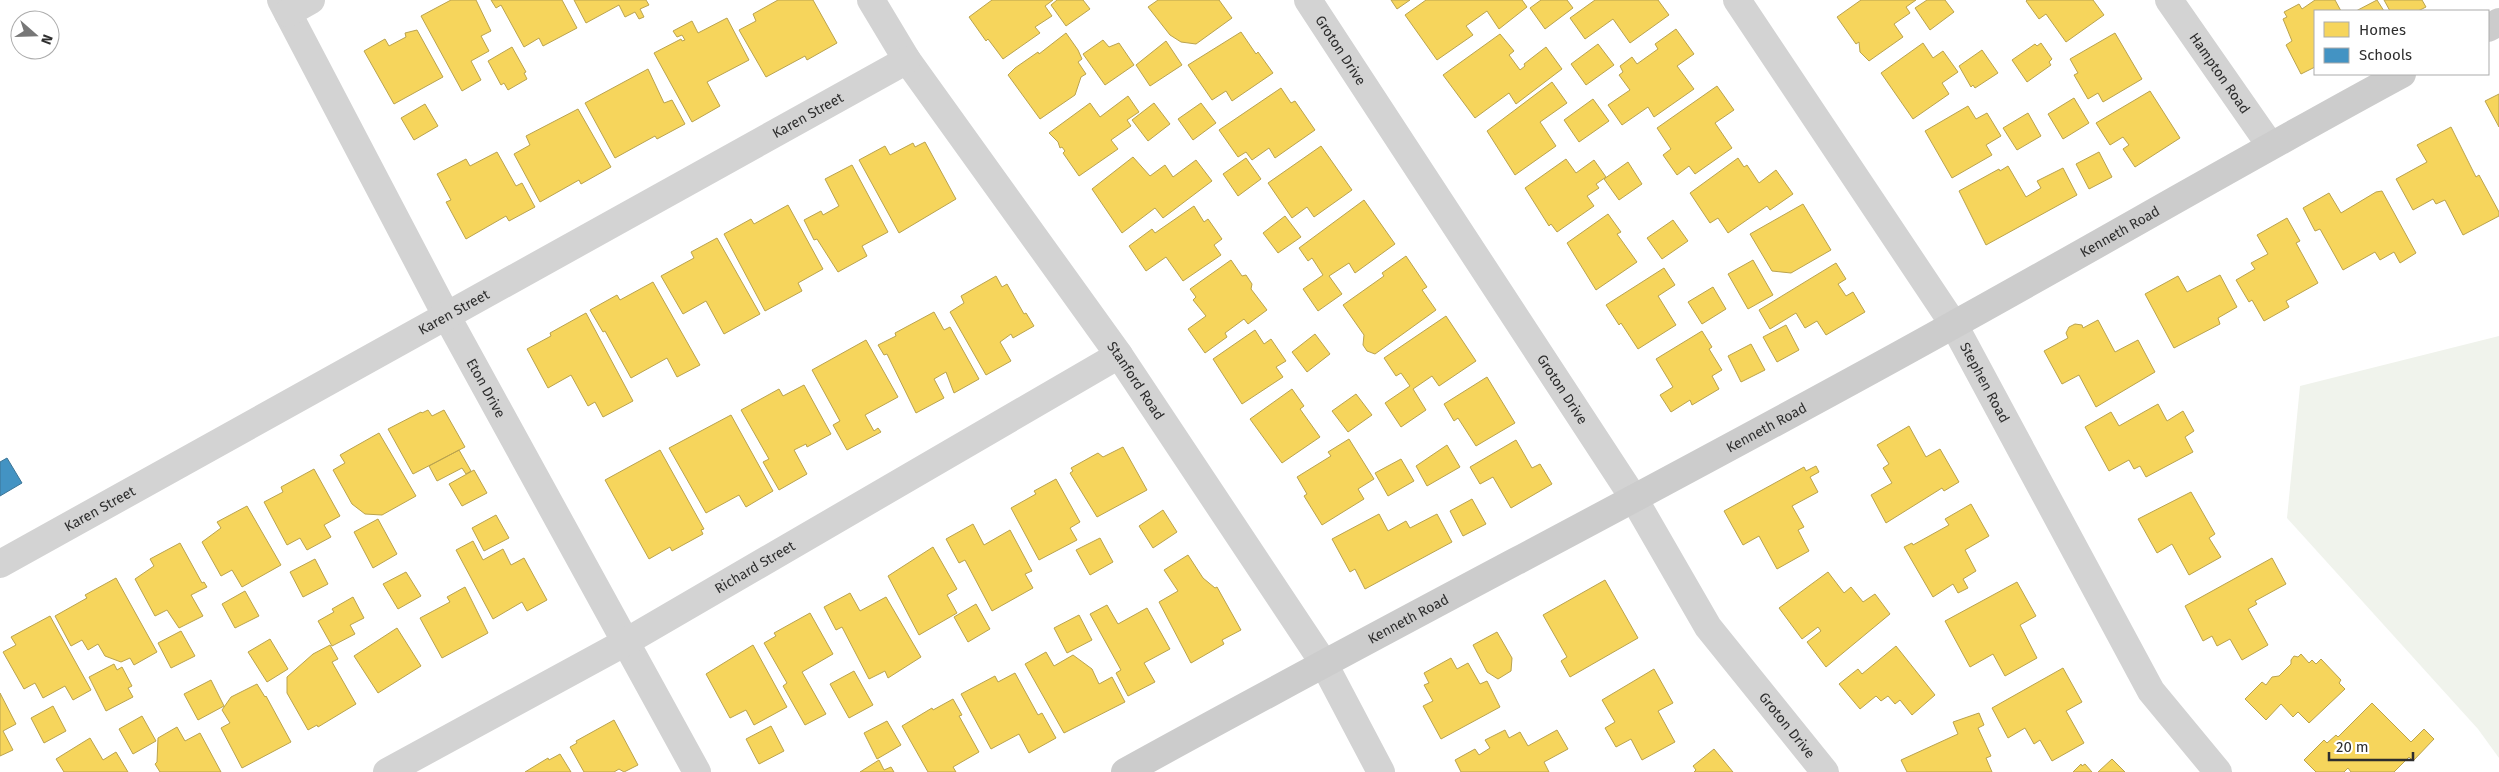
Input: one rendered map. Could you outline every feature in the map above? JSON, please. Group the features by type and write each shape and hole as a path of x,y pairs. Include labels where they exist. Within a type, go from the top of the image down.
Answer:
{"street":[{"name":"Stanford Road","path":"872,0 907,60 1119,355 1323,662 1381,772"},
{"name":"Groton Drive","path":"1308,0 1633,497 1708,627 1825,772"},
{"name":"Stephen Road","path":"1737,0 1954,325 2151,691 2218,772"},
{"name":"Hampton Road","path":"2169,0 2270,145"},
{"name":"Eton Drive","path":"293,4 446,315 624,643 697,772"},
{"name":"Karen Street","path":"0,564 907,60"},
{"name":"Kenneth Road","path":"1125,772 1323,662 1954,325 2270,145 2400,75"},
{"name":"Richard Street","path":"387,772 624,643 1119,355"}],"shaded area":[{"path":"2499,336 2499,758 2478,729 2287,518 2300,386"}],"building: Homes":[{"path":"451,0 476,0 491,31 481,36 489,51 471,61 481,80 462,91 421,16"},
{"path":"491,0 562,0 577,28 543,46 539,38 524,47 501,5 496,8"},
{"path":"574,0 646,0 649,5 640,9 644,17 639,19 635,12 625,17 619,5 586,23"},
{"path":"778,0 813,0 837,43 807,60 805,56 766,77 739,30 756,21 753,14"},
{"path":"992,0 1053,0 1045,6 1052,16 1035,27 1040,33 1003,59 988,39 986,41 969,17"},
{"path":"1057,0 1083,0 1090,9 1066,26 1051,5"},
{"path":"1158,0 1219,0 1232,18 1196,44 1181,42 1170,35 1148,7"},
{"path":"1391,0 1410,0 1397,9"},
{"path":"1426,0 1522,0 1527,7 1499,29 1487,11 1466,26 1473,35 1437,60 1405,15"},
{"path":"1541,0 1567,0 1573,8 1545,29 1530,8"},
{"path":"1595,0 1658,0 1669,15 1630,43 1613,19 1585,39 1570,18"},
{"path":"1861,0 1916,0 1906,7 1910,13 1894,24 1903,37 1869,61 1860,52 1859,42 1856,44 1837,17"},
{"path":"1927,0 1945,0 1954,12 1930,30 1915,8"},
{"path":"2027,0 2093,0 2104,15 2066,42 2046,14 2039,19"},
{"path":"2315,0 2335,0 2340,10 2314,10 2314,68 2301,74 2286,45 2292,41 2283,19 2287,17 2284,12 2299,4 2302,9"},
{"path":"2377,0 2383,10 2358,10"},
{"path":"2384,0 2422,0 2426,7 2420,10 2389,10"},
{"path":"727,18 749,60 707,82 720,106 692,122 654,53 681,39 682,41 685,40 682,35 677,37 673,31 692,21 698,33"},
{"path":"1676,29 1694,54 1677,66 1694,89 1654,117 1648,107 1622,125 1608,105 1630,90 1619,75 1623,72 1620,66 1632,57 1637,64 1658,49 1655,44"},
{"path":"417,30 443,77 394,104 364,51 385,39 389,46 406,37 405,33"},
{"path":"1241,32 1256,54 1258,52 1273,73 1232,101 1226,91 1212,100 1188,65"},
{"path":"1066,33 1078,50 1082,59 1078,62 1086,74 1081,77 1075,95 1040,119 1008,75 1015,68 1038,52 1039,54"},
{"path":"2115,33 2142,79 2103,102 2098,93 2088,99 2074,75 2078,73 2070,59"},
{"path":"1500,34 1514,51 1509,55 1520,70 1525,66 1524,64 1546,47 1562,69 1516,104 1509,93 1475,118 1443,75"},
{"path":"1103,40 1109,47 1119,43 1134,65 1105,85 1083,54"},
{"path":"1166,41 1182,65 1150,86 1136,65"},
{"path":"1923,43 1933,58 1943,51 1958,72 1942,83 1949,94 1913,119 1881,73"},
{"path":"2041,43 2052,59 2049,62 2051,65 2027,82 2012,60 2035,44 2037,46"},
{"path":"1598,44 1614,65 1586,85 1571,64"},
{"path":"512,47 526,72 524,73 527,79 508,90 504,83 501,85 488,61"},
{"path":"1982,50 1998,73 1975,88 1973,85 1971,87 1959,66"},
{"path":"648,69 664,103 672,100 685,124 657,139 655,136 615,158 585,103"},
{"path":"1552,82 1567,103 1540,122 1556,146 1515,175 1487,131"},
{"path":"1717,86 1734,110 1715,123 1732,148 1695,174 1689,166 1677,175 1663,155 1671,149 1657,128"},
{"path":"1281,88 1291,103 1295,101 1315,130 1275,158 1269,148 1252,160 1246,152 1238,157 1219,130"},
{"path":"2150,91 2180,138 2135,167 2123,149 2129,145 2123,137 2110,145 2096,123"},
{"path":"2499,94 2499,127 2485,101"},
{"path":"1128,96 1139,112 1127,120 1131,126 1111,140 1118,149 1079,176 1063,153 1065,151 1062,147 1060,148 1058,142 1049,133 1090,103 1100,117"},
{"path":"2074,98 2089,123 2063,139 2048,114"},
{"path":"1593,99 1609,121 1579,142 1564,120"},
{"path":"1154,103 1170,124 1148,141 1132,120"},
{"path":"1201,103 1216,123 1193,140 1178,119"},
{"path":"425,104 438,126 414,140 401,118"},
{"path":"1968,106 1976,119 1987,113 2001,136 1986,145 1992,155 1952,178 1925,131"},
{"path":"578,109 611,167 581,184 579,180 540,202 514,154 530,145 526,136"},
{"path":"2028,113 2041,136 2017,150 2003,128"},
{"path":"2451,127 2476,177 2479,175 2499,212 2499,216 2463,235 2445,200 2436,204 2433,199 2413,210 2396,179 2427,162 2417,145"},
{"path":"925,142 956,199 899,233 859,160 885,146 890,155 913,143 915,147"},
{"path":"1321,146 1352,190 1314,217 1307,207 1292,218 1268,183"},
{"path":"497,152 516,186 522,183 535,207 509,221 506,216 466,239 446,202 451,200 437,174 466,159 470,166"},
{"path":"2099,152 2112,177 2089,189 2076,164"},
{"path":"1133,157 1150,176 1165,165 1173,177 1196,160 1212,181 1163,218 1155,208 1122,233 1092,189"},
{"path":"1246,158 1261,179 1238,196 1223,174"},
{"path":"1738,158 1744,167 1747,165 1759,183 1776,170 1793,194 1770,210 1767,206 1728,233 1718,218 1710,223 1690,193"},
{"path":"1566,159 1576,173 1594,160 1606,177 1596,184 1599,188 1587,196 1594,206 1557,232 1551,224 1549,226 1525,188"},
{"path":"1628,162 1642,184 1619,200 1604,179"},
{"path":"852,165 888,232 862,246 867,256 838,272 817,239 814,240 804,220 821,211 823,215 839,206 825,179"},
{"path":"2008,166 2026,197 2041,188 2037,181 2063,168 2077,195 1986,245 1959,191"},
{"path":"2382,191 2416,253 2400,263 2394,252 2380,260 2375,252 2343,270 2320,229 2315,231 2303,208 2329,193 2341,213 2376,192"},
{"path":"1364,200 1395,244 1355,273 1349,263 1329,276 1342,294 1318,311 1303,289 1323,275 1312,258 1308,261 1299,248"},
{"path":"1803,204 1831,250 1791,273 1772,271 1750,234"},
{"path":"788,205 823,269 798,283 802,291 765,311 724,234 751,219 754,224"},
{"path":"1194,206 1204,222 1208,219 1222,239 1214,245 1221,255 1183,281 1166,257 1146,271 1129,246 1152,229 1155,233"},
{"path":"1608,214 1621,232 1617,234 1637,262 1596,290 1567,243"},
{"path":"1285,216 1301,237 1278,253 1263,233"},
{"path":"2287,218 2300,241 2296,243 2318,283 2286,301 2289,307 2264,321 2252,300 2249,302 2236,280 2255,269 2251,263 2268,254 2257,235"},
{"path":"1673,220 1688,241 1662,259 1647,238"},
{"path":"717,238 760,314 724,334 706,301 683,314 661,276 694,258 691,252"},
{"path":"1406,256 1427,287 1422,290 1436,310 1375,354 1367,351 1363,345 1364,335 1343,305 1384,276 1382,273"},
{"path":"1231,260 1242,276 1246,275 1252,284 1251,289 1267,310 1248,324 1244,319 1225,333 1227,337 1205,353 1188,329 1206,316 1193,300 1196,297 1190,289"},
{"path":"1753,260 1773,295 1748,309 1728,274"},
{"path":"1836,263 1846,279 1838,284 1846,296 1853,292 1865,312 1826,335 1817,321 1805,328 1796,313 1770,329 1759,310"},
{"path":"1664,268 1675,285 1658,296 1676,325 1638,349 1621,323 1619,325 1606,305"},
{"path":"2220,275 2237,307 2218,318 2220,324 2174,348 2145,294 2178,276 2187,292"},
{"path":"996,276 1002,287 1007,284 1024,314 1026,313 1034,326 1013,338 1011,334 1000,342 1011,361 986,375 950,312 964,303 961,296"},
{"path":"653,282 700,365 677,377 667,358 631,378 605,331 603,332 590,310 617,295 620,300"},
{"path":"1713,287 1726,309 1702,324 1688,302"},
{"path":"934,312 944,330 950,327 979,379 954,393 946,372 934,379 944,398 916,413 887,354 884,355 878,345 896,336 895,333"},
{"path":"586,313 633,401 603,417 595,402 588,406 571,375 548,388 527,349 551,336 550,333"},
{"path":"1446,316 1476,361 1439,386 1432,376 1413,389 1426,410 1401,427 1385,403 1410,386 1401,373 1396,376 1384,358"},
{"path":"2098,320 2115,352 2138,340 2155,372 2096,407 2079,375 2062,384 2044,351 2068,338 2066,333 2069,327 2075,324 2082,325 2083,328"},
{"path":"1786,325 1799,350 1777,362 1763,337"},
{"path":"1255,330 1264,344 1271,339 1286,361 1276,367 1283,377 1242,404 1213,359"},
{"path":"1702,331 1712,347 1709,349 1722,370 1712,376 1719,389 1692,405 1690,400 1671,412 1660,395 1673,387 1656,359"},
{"path":"1315,334 1330,354 1307,372 1292,352"},
{"path":"866,340 898,397 865,415 874,431 878,428 881,432 847,450 833,425 840,421 812,370"},
{"path":"1751,344 1765,370 1741,382 1728,356"},
{"path":"1487,377 1515,423 1476,446 1458,418 1454,421 1444,404"},
{"path":"804,385 831,434 807,447 806,444 794,450 807,474 779,490 763,462 769,459 741,410 779,389 783,396"},
{"path":"1292,389 1304,406 1300,409 1320,437 1282,463 1250,419"},
{"path":"1356,394 1372,415 1348,432 1332,411"},
{"path":"2158,404 2167,421 2183,411 2194,431 2185,437 2193,452 2146,477 2140,466 2134,469 2129,460 2109,471 2085,427 2111,412 2119,426"},
{"path":"428,410 432,416 444,410 465,447 413,474 388,429"},
{"path":"731,415 773,491 746,507 739,495 706,513 669,448"},
{"path":"1909,426 1926,457 1940,449 1959,482 1944,491 1942,488 1886,523 1871,495 1892,483 1883,468 1889,464 1877,445"},
{"path":"379,433 416,496 382,515 365,514 352,504 333,470 345,463 340,455"},
{"path":"1349,439 1374,479 1358,489 1364,499 1322,525 1304,496 1307,494 1297,477 1331,456 1328,452"},
{"path":"1516,440 1532,468 1540,464 1552,484 1511,508 1493,477 1480,484 1470,467"},
{"path":"1447,445 1460,467 1427,486 1416,466"},
{"path":"1123,447 1147,490 1097,517 1070,473 1073,471 1071,468 1098,453 1103,457"},
{"path":"459,450 471,471 466,474 462,468 437,481 429,466"},
{"path":"660,450 704,529 701,530 703,534 672,551 670,547 649,559 605,480"},
{"path":"1401,459 1414,481 1388,496 1375,473"},
{"path":"1816,466 1819,472 1810,477 1818,492 1792,506 1804,527 1798,530 1809,551 1777,569 1759,536 1743,545 1724,511 1804,467 1806,471"},
{"path":"314,469 340,516 324,525 331,537 307,550 300,538 287,545 264,502 283,492 281,487"},
{"path":"474,470 487,493 462,506 449,484"},
{"path":"1056,479 1080,522 1070,528 1077,540 1039,560 1011,508 1036,494 1034,491"},
{"path":"2191,492 2215,534 2209,538 2221,557 2189,575 2172,544 2157,553 2138,519"},
{"path":"1472,499 1486,524 1463,536 1450,511"},
{"path":"1971,504 1989,536 1965,550 1976,571 1963,579 1968,588 1958,593 1953,584 1933,597 1904,547 1912,543 1913,545 1949,525 1945,519"},
{"path":"247,506 281,565 242,587 232,570 221,576 202,542 221,528 217,522"},
{"path":"1163,510 1177,532 1153,548 1139,526"},
{"path":"1379,514 1388,531 1406,521 1410,528 1437,514 1452,542 1365,589 1355,569 1350,572 1332,539"},
{"path":"496,515 509,538 484,551 472,528"},
{"path":"378,519 397,554 373,568 354,532"},
{"path":"973,524 984,545 1010,530 1032,571 1025,574 1033,588 992,611 965,560 959,563 946,539"},
{"path":"1100,538 1113,562 1090,575 1076,550"},
{"path":"473,541 483,560 503,549 511,565 524,558 547,600 527,611 522,602 493,619 456,550"},
{"path":"180,543 202,583 204,582 207,587 191,595 203,616 179,628 167,610 155,616 135,579 154,566 150,559"},
{"path":"933,547 957,589 947,595 957,613 919,635 888,576"},
{"path":"1188,555 1203,578 1215,588 1217,587 1241,630 1222,640 1224,644 1191,663 1159,602 1178,591 1164,570"},
{"path":"2272,558 2286,584 2255,601 2257,604 2248,609 2268,645 2242,660 2230,639 2217,646 2212,636 2203,641 2185,606"},
{"path":"315,559 328,584 303,597 290,572"},
{"path":"406,572 421,596 398,609 383,584"},
{"path":"1828,572 1844,593 1851,587 1863,602 1875,594 1890,614 1826,667 1807,642 1821,631 1818,627 1802,639 1779,608"},
{"path":"116,578 157,652 134,665 130,658 121,662 105,656 98,644 88,650 82,640 71,646 55,616 87,598 85,595"},
{"path":"1605,580 1638,638 1570,677 1561,661 1567,657 1543,615"},
{"path":"2017,582 2036,616 2020,625 2037,658 2005,676 1993,654 1970,667 1945,621"},
{"path":"465,587 488,633 442,658 420,618 450,602 447,597"},
{"path":"245,591 259,616 235,628 222,604"},
{"path":"850,593 860,611 886,597 921,657 888,678 885,671 869,679 842,627 836,630 824,607"},
{"path":"353,597 364,618 350,625 355,634 332,646 318,621 334,612 332,609"},
{"path":"976,604 990,629 968,642 954,617"},
{"path":"1107,605 1118,624 1147,608 1170,649 1144,663 1155,682 1128,696 1116,673 1121,670 1090,614"},
{"path":"810,613 833,654 802,672 826,714 805,725 783,686 787,683 764,643 776,636 774,633"},
{"path":"1079,615 1092,640 1067,653 1054,628"},
{"path":"50,616 91,690 73,700 65,686 43,698 35,683 24,689 3,652 16,645 11,637"},
{"path":"397,628 421,666 378,693 354,656"},
{"path":"181,631 195,656 171,668 158,643"},
{"path":"1497,632 1512,658 1511,671 1498,679 1487,672 1473,645"},
{"path":"270,639 288,669 267,682 248,652"},
{"path":"330,645 338,659 332,662 356,704 318,727 317,725 308,730 287,693 287,677 313,654"},
{"path":"753,645 787,707 754,725 746,710 730,718 706,674"},
{"path":"1896,646 1935,695 1912,715 1900,700 1895,704 1888,696 1881,701 1876,696 1860,709 1839,684 1858,669 1862,674"},
{"path":"1046,652 1054,666 1073,655 1092,669 1099,684 1112,677 1125,702 1064,733 1025,664"},
{"path":"2301,654 2309,663 2312,660 2316,664 2321,659 2341,680 2339,683 2345,689 2309,723 2298,712 2293,717 2281,704 2266,720 2245,699 2262,682 2266,685 2272,677 2279,676 2291,664 2294,656 2298,657"},
{"path":"1451,658 1457,669 1468,663 1480,684 1487,681 1500,707 1441,739 1423,706 1433,701 1424,685 1429,683 1424,673"},
{"path":"114,664 117,670 122,667 132,686 128,688 133,697 106,711 89,677"},
{"path":"2063,668 2082,702 2066,711 2084,743 2052,761 2040,740 2034,744 2025,728 2008,738 1992,708"},
{"path":"1654,669 1673,703 1658,711 1675,742 1642,760 1631,739 1616,747 1605,728 1615,722 1602,700"},
{"path":"854,671 873,705 849,718 830,684"},
{"path":"1015,673 1038,715 1042,713 1056,738 1029,753 1019,734 991,749 961,694 995,676 998,682"},
{"path":"211,680 224,706 198,720 184,694"},
{"path":"257,684 266,696 291,742 242,768 221,728 230,723 222,710 231,697"},
{"path":"0,693 16,724 3,731 13,750 0,756"},
{"path":"953,699 962,715 959,716 979,752 953,767 956,772 928,772 902,726 932,708 933,710"},
{"path":"2372,703 2411,742 2424,729 2434,739 2413,761 2409,757 2394,772 2351,772 2348,768 2344,772 2316,772 2304,760 2324,740 2327,743 2336,735 2338,737"},
{"path":"53,706 66,731 44,743 31,718"},
{"path":"1979,713 1984,725 1978,728 1991,756 1986,758 1992,772 1907,772 1901,760 1958,734 1953,722"},
{"path":"142,716 156,741 133,754 119,729"},
{"path":"614,720 638,765 624,772 619,769 614,772 584,772 570,747 577,743 576,741"},
{"path":"887,721 901,745 877,759 864,733"},
{"path":"771,726 784,751 759,764 746,739"},
{"path":"177,727 185,741 200,733 221,772 160,772 155,764 157,762 158,738"},
{"path":"1505,730 1509,738 1520,732 1528,746 1557,730 1568,749 1544,762 1549,772 1461,772 1455,760 1475,749 1479,755 1490,748 1485,740"},
{"path":"90,738 103,760 116,752 128,772 64,772 56,759"},
{"path":"1714,749 1733,772 1694,772 1696,770 1693,766"},
{"path":"560,754 571,772 525,772 548,758 549,760"},
{"path":"2112,759 2125,772 2098,772"},
{"path":"879,760 884,770 891,767 894,772 860,772"},
{"path":"2081,764 2082,766 2085,764 2092,772 2073,772"}],"building: Schools":[{"path":"7,458 22,483 0,496 0,462"}]}
